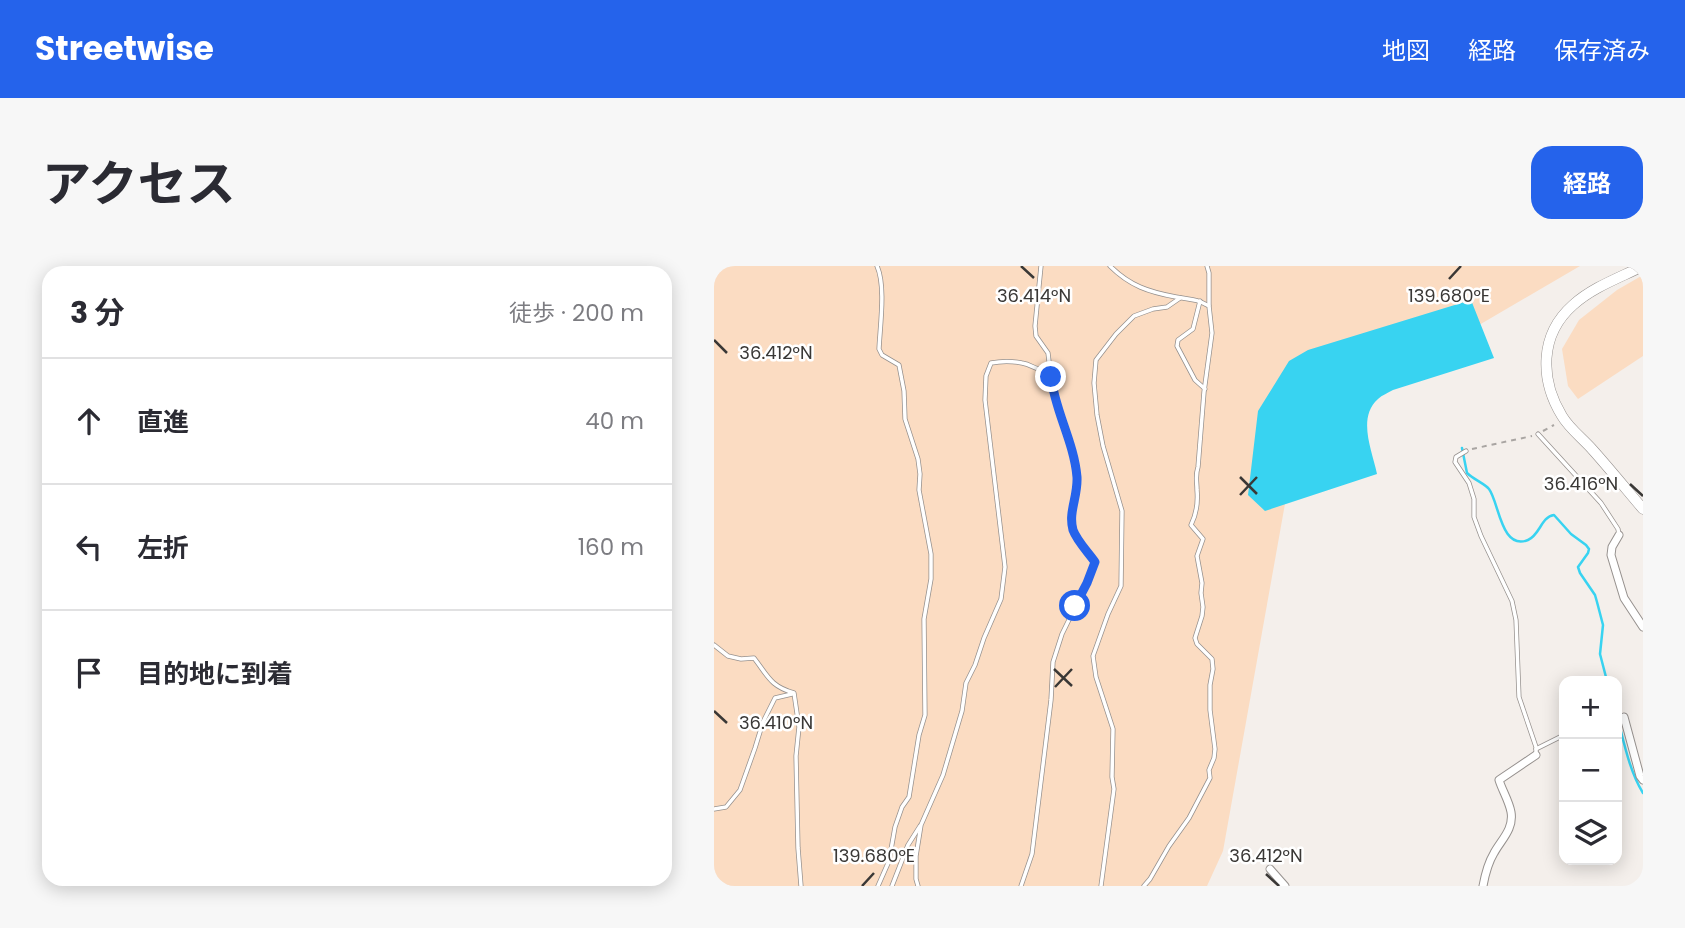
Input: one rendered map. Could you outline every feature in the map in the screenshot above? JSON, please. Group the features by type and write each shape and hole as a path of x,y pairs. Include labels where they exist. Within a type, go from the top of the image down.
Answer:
{"street":[{"path":"1643,266 1592,291 1572,305 1555,325 1548,345 1546,366 1549,386 1563,417 1643,509"},
{"path":"1619,535 1611,555 1623,594 1643,628"},
{"path":"1622,723 1643,780"},
{"path":"1483,886 1494,853 1505,839 1511,821 1509,804 1499,780 1536,752"},
{"path":"1270,869 1285,886"}],"lane":[{"path":"877,266 882,290 879,349 882,355 899,365 902,375 905,419 918,458 919,489 929,544 931,579 924,619 925,715 909,797 902,807 895,827 888,861 878,886"},
{"path":"1021,886 1032,854 1051,700 1053,662 1062,634 1095,562 1075,535 1070,518 1076,498 1077,476 1065,425 1054,395 1048,353 1036,336 1041,266"},
{"path":"1110,266 1128,281 1147,291 1200,301 1209,306"},
{"path":"1144,886 1189,818 1210,778 1209,770 1215,749 1210,710 1212,659 1196,644 1195,638 1203,607 1197,556 1203,539 1191,525 1198,493 1195,475 1212,333 1207,266"},
{"path":"1101,886 1114,789 1113,729 1096,677 1094,656 1121,586 1122,511 1097,415 1094,383 1096,360 1134,316 1167,307 1180,298"},
{"path":"1200,301 1193,329 1178,340 1177,346 1195,380 1205,389"},
{"path":"892,886 908,845 921,825 943,775 962,711 966,683 1001,598 1005,567 988,439 986,376 991,363 996,362 1025,363 1038,370 1051,366"},
{"path":"1538,434 1601,503 1619,535"},
{"path":"1465,451 1456,457 1455,462 1469,483 1474,499 1474,517 1513,600 1519,696 1536,752 1559,738"},
{"path":"714,645 728,656 754,658 769,681 782,690 794,693"},
{"path":"714,809 726,807 740,790 763,722 775,698 794,693"},
{"path":"794,693 799,727 796,756 801,886"},
{"path":"918,886 916,856 921,825"}],"path":[{"path":"1465,451 1538,434 1554,425"}],"shaded area":[{"path":"714,266 1580,266 1298,431 1223,851 1207,886 714,886"},
{"path":"1643,275 1643,356 1578,399 1568,386 1562,349 1579,320 1617,290"}],"water":[{"path":"1471,300 1494,358 1393,390 1378,399 1368,415 1367,425 1377,474 1265,511 1248,495 1258,411 1289,361 1308,350"}],"waterway":[{"path":"1462,448 1467,473 1489,489 1502,524 1512,538 1519,542 1532,538 1546,519 1554,515 1589,549 1578,567 1595,595 1603,625 1600,654 1606,676"},
{"path":"1622,735 1630,765 1643,793"}],"route":[{"path":"1051,377 1077,476 1076,498 1070,518 1075,535 1095,562 1075,606"}]}
